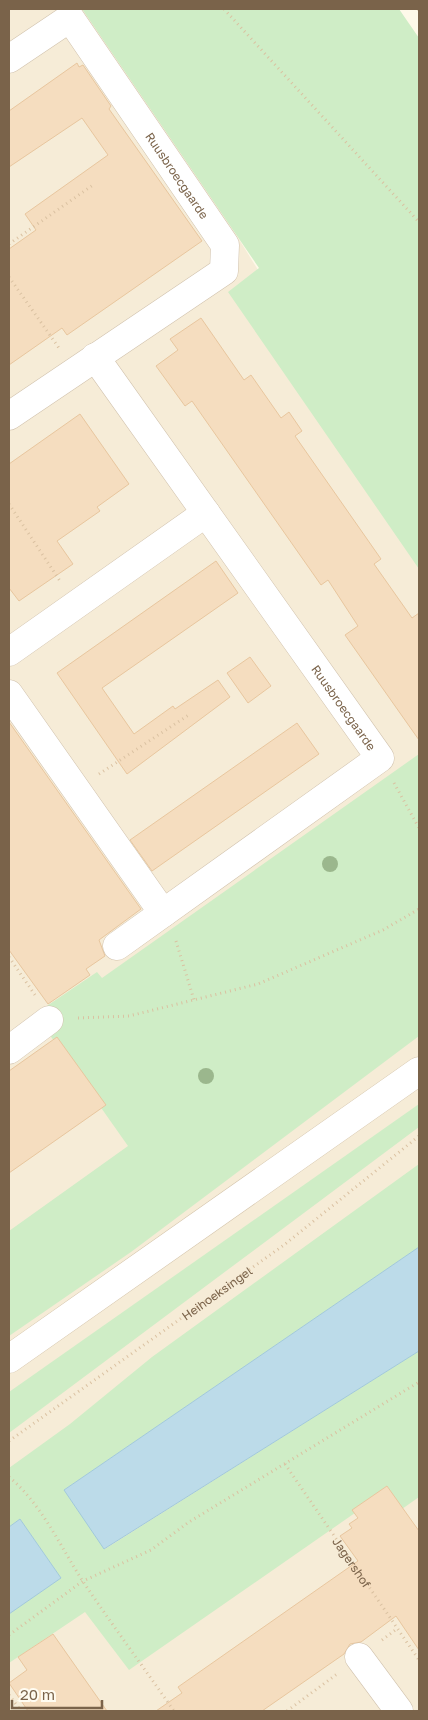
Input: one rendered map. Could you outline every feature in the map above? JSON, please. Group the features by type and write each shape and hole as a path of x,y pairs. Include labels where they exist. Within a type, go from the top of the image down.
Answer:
{"street":[{"name":"Ruusbroecgaarde","path":"9,59 70,18 225,245 224,270 9,416"},
{"name":"Ruusbroecgaarde","path":"85,364 206,513 380,758 117,946"},
{"path":"9,652 206,513"},
{"path":"9,694 163,913"},
{"path":"9,1050 51,1020"},
{"path":"9,1359 419,1071"},
{"path":"359,1657 399,1711"}],"path":[{"path":"224,9 419,222"},
{"path":"9,244 93,185"},
{"path":"9,277 85,364"},
{"path":"9,504 76,604"},
{"path":"76,789 190,714"},
{"path":"380,758 419,828"},
{"path":"9,957 51,1020 129,1016 258,984 383,930 419,909"},
{"path":"163,913 176,940 194,1000"},
{"name":"Heihoeksingel","path":"9,1441 284,1245 419,1136"},
{"path":"9,1635 83,1581 151,1550 189,1522 419,1382"},
{"name":"Jagershof","path":"285,1464 419,1660"},
{"path":"9,1477 30,1500 59,1541 83,1581 174,1711"},
{"path":"9,1695 20,1711"}],"shaded area":[{"path":"9,9 92,9 120,47 419,530 419,1711 9,1711"}],"green space":[{"path":"82,9 399,9 419,38 419,569 228,292 259,268"},
{"path":"419,754 419,1036 131,1252 9,1336 9,1231 128,1146 35,1014 97,972 102,978"},
{"path":"419,1104 419,1127 9,1433 9,1392"},
{"path":"419,1164 419,1247 64,1490 105,1549 419,1351 419,1497 402,1509 388,1490 129,1670 85,1612 9,1663 9,1614 61,1578 20,1519 9,1527 9,1468 70,1424 152,1357"}],"water":[{"path":"419,1247 419,1351 104,1549 64,1490"},
{"path":"20,1519 61,1578 9,1614 9,1527"}],"building":[{"path":"77,63 79,67 83,65 111,106 109,109 202,241 67,335 62,328 9,365 9,249 36,230 25,214 108,155 82,118 9,167 9,111"},
{"path":"201,318 244,380 251,375 281,418 289,412 302,431 295,436 381,559 374,564 412,618 419,613 419,740 345,635 358,626 328,580 321,585 192,401 185,406 156,366 178,350 170,339"},
{"path":"80,414 129,484 97,507 100,511 57,541 73,564 19,601 9,588 9,464"},
{"path":"216,561 238,593 102,688 134,734 173,706 175,709 218,680 230,697 127,774 57,673"},
{"path":"250,657 271,686 248,703 227,673"},
{"path":"9,722 141,909 99,940 105,956 86,969 90,975 48,1004 9,950"},
{"path":"297,723 319,754 152,871 130,840"},
{"path":"57,1037 106,1105 9,1173 9,1071"},
{"path":"387,1486 419,1531 419,1650 396,1616 361,1642 350,1644 344,1654 262,1711 156,1711 182,1693 178,1687 358,1561 340,1536 352,1528 349,1524 358,1518 352,1510"},
{"path":"53,1634 107,1711 28,1711 9,1683 27,1670 18,1657"}]}
